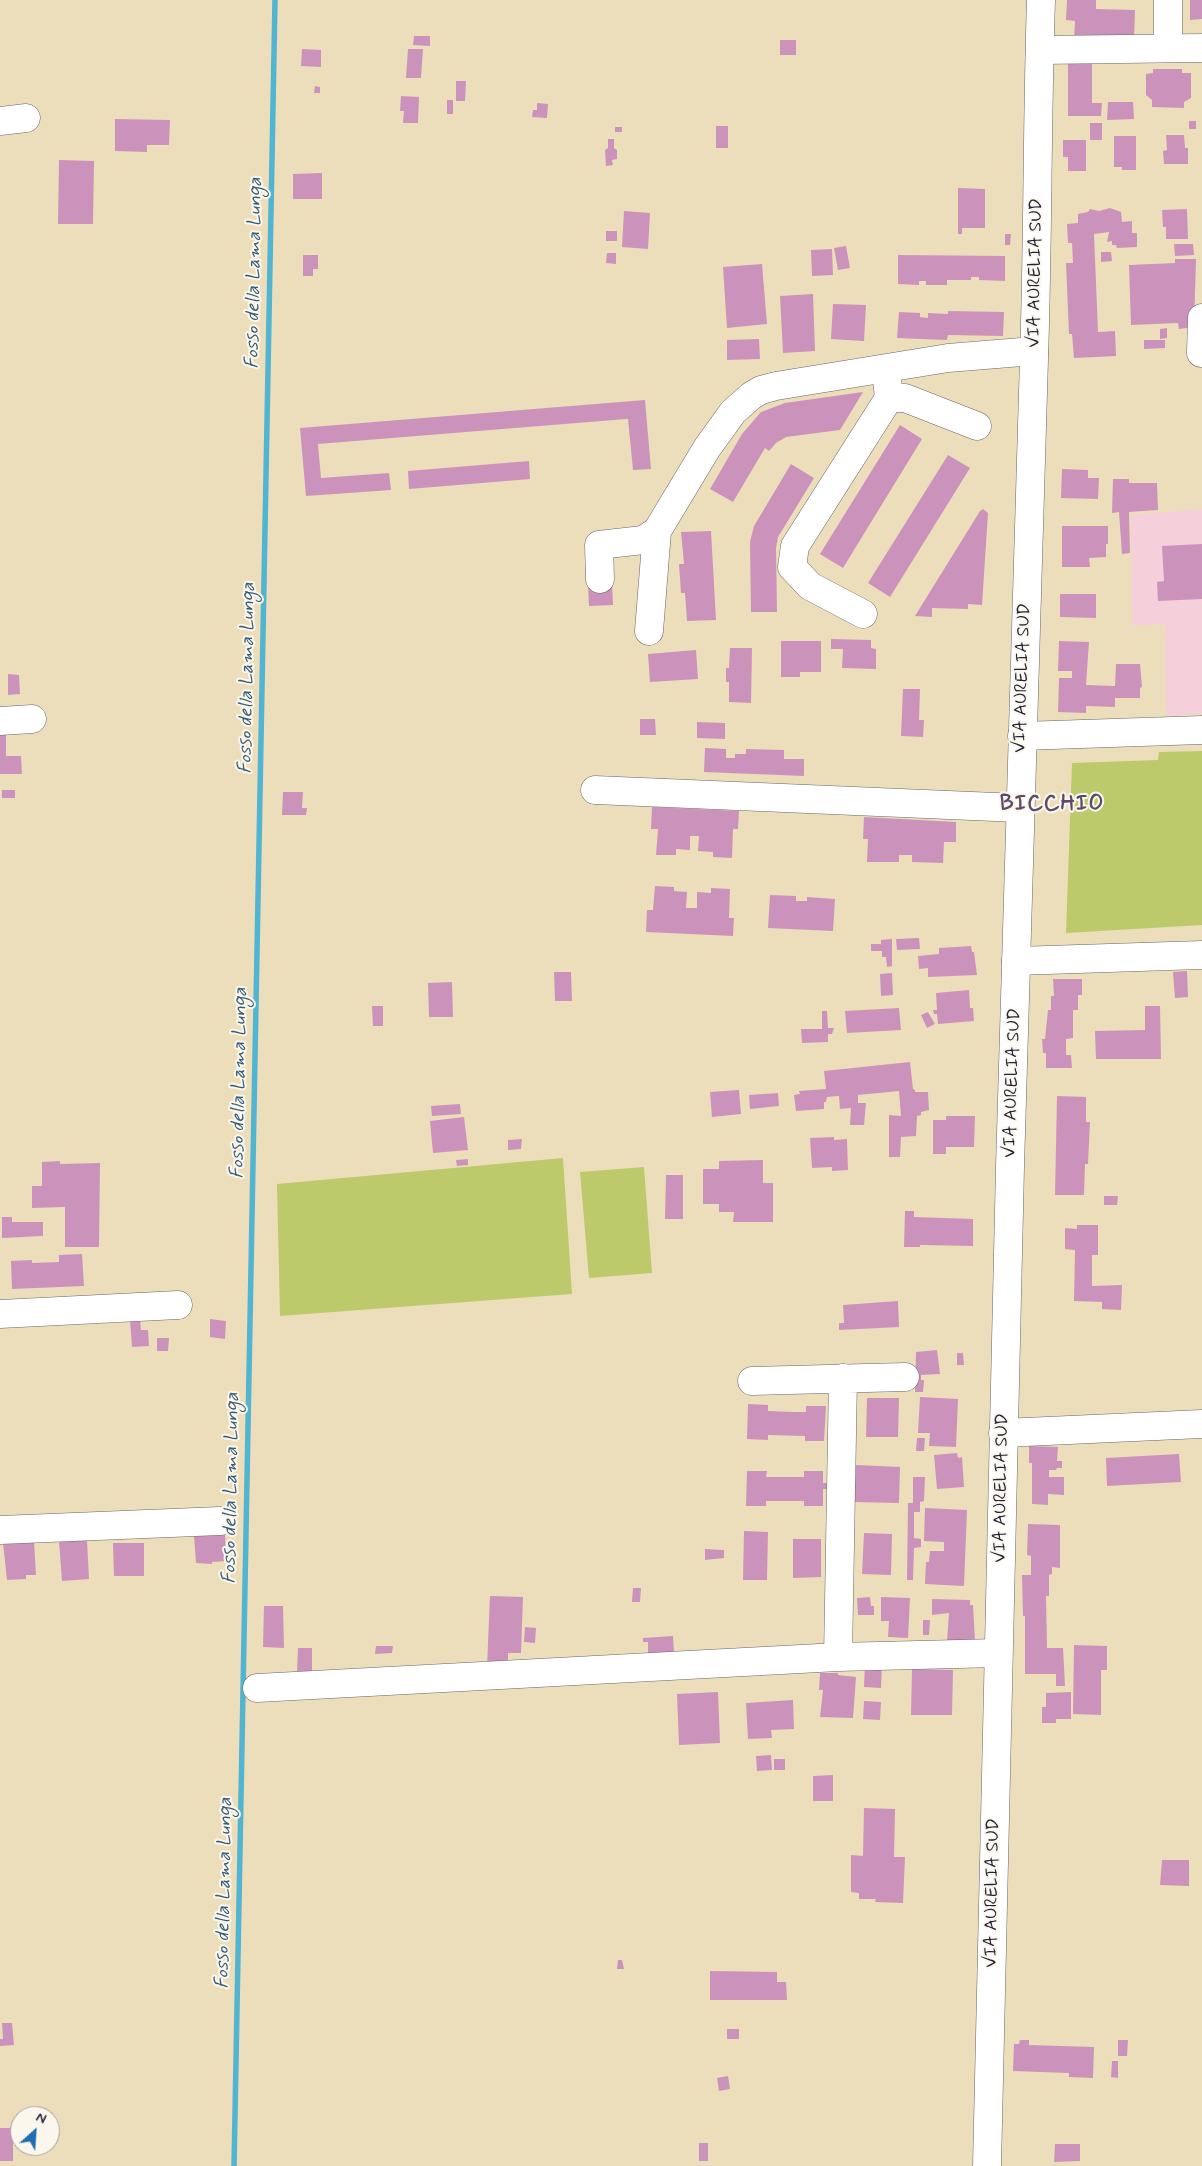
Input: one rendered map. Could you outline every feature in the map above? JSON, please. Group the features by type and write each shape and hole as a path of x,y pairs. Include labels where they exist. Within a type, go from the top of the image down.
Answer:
{"street":[{"name":"VIA AURELIA SUD","path":"987,2166 1003,1433 1019,808 1034,351 1041,0"},
{"path":"1168,0 1168,48"},
{"path":"1040,50 1202,48"},
{"path":"1201,353 1202,318"},
{"path":"600,579 599,545 643,540 657,531 716,435 733,412 761,390 948,358 1034,351"},
{"path":"863,614 810,586 792,567 795,546 889,398 886,370"},
{"path":"889,398 905,398 977,426"},
{"path":"649,631 657,531"},
{"path":"0,721 32,719"},
{"path":"1022,736 1202,730"},
{"path":"595,790 1019,808"},
{"path":"1016,962 1202,955"},
{"path":"0,1314 178,1305"},
{"path":"752,1380 905,1377"},
{"path":"838,1657 843,1378"},
{"path":"1003,1433 1202,1424"},
{"path":"0,1530 220,1521"},
{"path":"257,1688 838,1657 998,1653"}],"shaded area":[{"path":"1202,509 1202,714 1166,716 1165,624 1132,626 1131,515"}],"green space":[{"path":"1202,751 1202,925 1066,933 1072,763 1158,760 1159,752"},
{"path":"563,1158 572,1294 280,1316 277,1184"},
{"path":"644,1167 652,1273 589,1278 580,1172"}],"building":[{"path":"1067,0 1096,0 1096,9 1135,10 1134,38 1074,39 1075,21 1066,20"},
{"path":"1190,0 1202,0 1202,19 1190,20"},
{"path":"414,36 430,36 430,46 413,45"},
{"path":"780,40 796,40 796,55 780,55"},
{"path":"302,49 321,50 321,67 301,66"},
{"path":"408,49 423,49 421,78 406,78"},
{"path":"1068,64 1092,64 1092,103 1102,103 1101,116 1068,116"},
{"path":"1153,69 1182,69 1182,73 1191,73 1191,98 1184,102 1184,108 1152,107 1152,100 1146,95 1146,74 1153,73"},
{"path":"456,81 466,81 465,101 456,101"},
{"path":"315,86 320,87 320,93 314,93"},
{"path":"401,96 419,97 418,123 403,123 404,111 400,111"},
{"path":"447,100 453,100 453,114 447,114"},
{"path":"1108,102 1133,102 1134,119 1107,120"},
{"path":"537,103 548,104 547,118 532,117 533,110 537,110"},
{"path":"115,119 170,120 169,145 147,145 147,152 115,151"},
{"path":"1189,121 1196,121 1196,129 1189,129"},
{"path":"1090,123 1102,123 1102,140 1090,140"},
{"path":"716,126 728,126 728,148 716,148"},
{"path":"615,127 622,127 622,132 615,132"},
{"path":"1166,135 1184,135 1185,148 1188,148 1188,164 1164,164 1163,151 1167,150"},
{"path":"1114,136 1136,136 1136,170 1122,170 1122,167 1114,167"},
{"path":"608,139 614,139 617,159 612,160 613,165 606,166 605,150 608,148"},
{"path":"1063,140 1086,140 1086,171 1068,171 1068,157 1063,157"},
{"path":"59,160 94,161 93,224 58,224"},
{"path":"322,173 322,199 293,199 293,174"},
{"path":"958,188 985,189 985,228 962,228 962,234 958,234"},
{"path":"1110,208 1121,212 1122,222 1132,221 1132,233 1137,233 1137,247 1117,248 1116,245 1112,245 1112,241 1107,242 1109,232 1094,234 1098,332 1115,331 1116,356 1074,358 1072,334 1069,334 1066,263 1073,263 1072,243 1068,243 1067,224 1078,223 1078,214 1088,212 1090,209 1099,211"},
{"path":"1187,209 1188,239 1166,239 1166,227 1163,227 1162,210"},
{"path":"624,211 650,213 648,249 622,247"},
{"path":"606,231 617,231 617,241 606,241"},
{"path":"1005,234 1011,234 1010,245 1005,245"},
{"path":"1174,244 1193,244 1194,255 1175,256"},
{"path":"846,246 850,268 838,270 834,248"},
{"path":"832,249 833,275 812,276 811,250"},
{"path":"1101,252 1111,252 1112,261 1101,262"},
{"path":"607,253 616,253 616,264 606,263"},
{"path":"303,255 318,255 318,269 313,269 313,276 303,276"},
{"path":"898,255 1005,256 1005,281 979,280 979,277 971,277 971,280 947,280 947,285 926,285 926,281 919,281 919,285 898,284"},
{"path":"1175,259 1196,259 1194,327 1179,329 1178,323 1131,325 1129,265 1175,263"},
{"path":"762,264 767,324 727,328 723,267"},
{"path":"813,294 815,351 783,353 780,296"},
{"path":"833,304 866,305 864,341 831,339"},
{"path":"948,311 1004,312 1003,336 948,335 947,340 897,338 899,312 920,313 920,317 928,318 928,313 948,314"},
{"path":"1167,328 1167,338 1160,339 1160,329"},
{"path":"759,339 760,359 727,360 727,340"},
{"path":"1144,340 1165,340 1165,348 1144,349"},
{"path":"863,392 840,430 786,437 776,443 769,451 765,448 733,502 710,489 742,434 761,412 785,403"},
{"path":"645,400 651,469 633,470 628,419 626,419 318,444 321,478 389,473 391,490 306,496 300,428"},
{"path":"900,425 922,439 843,568 820,554"},
{"path":"948,455 970,468 890,597 868,583"},
{"path":"529,461 530,479 409,489 408,471"},
{"path":"791,464 814,478 778,537 776,548 777,612 751,612 750,542 754,526"},
{"path":"1062,469 1088,470 1088,478 1099,478 1098,499 1061,498"},
{"path":"1113,479 1129,479 1129,483 1157,483 1158,510 1129,512 1130,553 1122,554 1119,512 1112,513"},
{"path":"983,509 988,513 982,605 968,604 968,609 932,608 932,617 915,616 980,511"},
{"path":"1062,526 1108,526 1106,557 1089,558 1090,567 1062,567"},
{"path":"711,531 716,620 687,621 685,593 681,593 679,564 684,564 681,532"},
{"path":"1202,544 1202,599 1158,601 1157,582 1164,581 1162,546"},
{"path":"612,583 613,605 589,606 588,584"},
{"path":"1060,594 1096,594 1096,618 1060,617"},
{"path":"831,639 871,640 871,648 876,649 876,669 842,668 843,649 831,649"},
{"path":"781,641 821,641 821,672 800,672 800,677 781,677"},
{"path":"1059,641 1089,642 1086,685 1115,686 1116,664 1140,664 1142,687 1140,688 1140,698 1115,698 1115,707 1086,706 1086,713 1058,712 1059,678 1072,678 1072,671 1058,671"},
{"path":"730,648 752,648 751,703 729,702 729,682 726,682 726,668 729,668"},
{"path":"696,650 698,679 650,682 648,654"},
{"path":"8,674 19,675 20,694 8,695"},
{"path":"903,689 920,689 919,720 924,720 923,737 901,736"},
{"path":"640,719 655,719 656,735 640,735"},
{"path":"697,722 725,723 725,739 697,738"},
{"path":"0,734 6,734 6,756 21,756 22,774 0,774"},
{"path":"705,748 726,749 726,758 735,758 735,754 746,754 746,749 784,750 784,759 804,759 804,776 704,772"},
{"path":"2,790 15,790 15,798 2,798"},
{"path":"283,792 303,792 302,808 307,808 306,815 282,815"},
{"path":"652,807 739,811 738,829 733,829 732,858 713,857 713,852 698,851 699,836 690,836 690,850 676,849 676,855 656,855 658,829 651,829"},
{"path":"864,817 956,822 956,842 944,842 943,863 912,862 912,855 899,855 899,862 867,862 868,839 863,839"},
{"path":"655,886 674,887 674,891 687,892 686,908 697,908 697,892 711,893 711,888 730,889 729,918 734,918 733,936 646,932 647,910 653,910"},
{"path":"770,895 796,896 796,901 807,901 807,897 835,899 833,931 768,928"},
{"path":"919,938 920,949 897,950 896,939"},
{"path":"892,939 892,966 887,967 886,957 882,957 882,951 871,951 871,944 881,944 881,940"},
{"path":"971,946 972,952 974,952 977,975 928,977 928,968 919,969 918,956 939,954 939,948"},
{"path":"1187,971 1188,997 1175,998 1173,972"},
{"path":"554,972 571,972 572,1001 555,1001"},
{"path":"892,973 893,995 881,996 880,974"},
{"path":"1053,979 1082,979 1082,995 1078,995 1078,1010 1073,1010 1073,1038 1066,1039 1066,1055 1071,1055 1072,1068 1046,1068 1046,1053 1043,1053 1042,1039 1045,1039 1048,1010 1051,1010 1051,996 1054,996"},
{"path":"452,982 453,1017 429,1017 428,983"},
{"path":"969,990 970,1008 973,1008 974,1021 938,1024 937,1014 934,1014 933,1010 937,1010 936,993"},
{"path":"372,1006 383,1006 383,1026 373,1026"},
{"path":"1145,1006 1160,1006 1161,1059 1096,1059 1095,1031 1145,1030"},
{"path":"899,1008 901,1030 847,1033 845,1011"},
{"path":"822,1011 827,1011 828,1028 834,1028 832,1034 828,1034 828,1042 802,1043 801,1029 822,1029"},
{"path":"928,1012 935,1024 927,1028 921,1015"},
{"path":"910,1062 913,1089 915,1092 928,1092 929,1110 921,1112 921,1115 917,1116 916,1136 901,1137 900,1157 889,1157 889,1115 901,1116 899,1091 858,1095 858,1103 866,1103 864,1125 850,1125 851,1108 840,1109 839,1096 827,1097 826,1102 824,1102 824,1109 796,1111 794,1095 800,1094 799,1091 826,1089 824,1071"},
{"path":"739,1090 741,1114 712,1117 710,1092"},
{"path":"778,1093 779,1106 750,1109 749,1095"},
{"path":"1057,1096 1086,1097 1086,1122 1090,1122 1088,1164 1085,1164 1084,1195 1055,1195"},
{"path":"460,1104 461,1114 432,1116 431,1106"},
{"path":"946,1116 975,1116 974,1147 946,1147 946,1154 933,1154 933,1120 946,1120"},
{"path":"464,1117 468,1150 433,1153 430,1121"},
{"path":"834,1137 834,1140 847,1139 848,1170 832,1171 832,1167 812,1168 810,1138"},
{"path":"522,1139 521,1149 508,1150 508,1140"},
{"path":"468,1159 468,1165 457,1166 456,1160"},
{"path":"763,1160 763,1183 773,1183 773,1222 733,1222 734,1212 719,1212 719,1204 703,1204 703,1169 719,1169 719,1161"},
{"path":"60,1161 60,1164 100,1163 99,1247 65,1247 65,1207 32,1208 32,1186 42,1186 42,1162"},
{"path":"666,1175 683,1175 683,1219 665,1219"},
{"path":"1104,1196 1118,1196 1117,1205 1104,1205"},
{"path":"905,1211 914,1211 914,1217 973,1219 973,1246 920,1245 920,1247 904,1247"},
{"path":"2,1217 12,1217 12,1222 43,1222 43,1236 2,1238"},
{"path":"1077,1225 1098,1225 1098,1255 1092,1255 1092,1286 1122,1285 1121,1310 1102,1309 1102,1302 1074,1301 1075,1250 1065,1249 1065,1228 1077,1229"},
{"path":"82,1254 84,1286 12,1289 11,1261 32,1260 32,1263 59,1262 59,1255"},
{"path":"898,1301 899,1327 839,1330 839,1323 844,1323 843,1305"},
{"path":"140,1319 141,1330 148,1330 149,1346 132,1347 130,1320"},
{"path":"210,1319 226,1321 225,1339 210,1337"},
{"path":"157,1338 169,1338 168,1351 157,1351"},
{"path":"937,1350 940,1374 921,1375 921,1380 924,1380 923,1392 915,1392 916,1352"},
{"path":"957,1353 963,1353 964,1365 957,1365"},
{"path":"920,1397 958,1399 956,1447 929,1446 930,1433 918,1433"},
{"path":"867,1398 899,1398 898,1437 866,1437"},
{"path":"748,1404 768,1405 768,1411 794,1412 806,1412 806,1406 826,1406 824,1441 805,1441 805,1436 768,1435 768,1440 747,1439"},
{"path":"917,1438 925,1438 924,1451 916,1451"},
{"path":"1029,1446 1058,1447 1057,1461 1062,1461 1062,1468 1049,1470 1049,1477 1064,1477 1064,1495 1048,1494 1048,1505 1032,1504 1032,1463 1029,1463"},
{"path":"957,1453 958,1458 962,1457 964,1487 937,1489 934,1455"},
{"path":"1179,1454 1181,1482 1107,1486 1106,1458"},
{"path":"856,1465 900,1467 899,1503 854,1502"},
{"path":"747,1471 767,1471 766,1477 804,1477 804,1471 823,1471 823,1483 833,1483 833,1489 823,1489 823,1506 804,1506 804,1501 766,1501 766,1506 746,1506"},
{"path":"913,1477 925,1477 924,1501 920,1502 920,1512 914,1512 914,1538 921,1539 921,1547 914,1548 913,1580 907,1580 908,1503 913,1503"},
{"path":"925,1508 967,1510 964,1586 925,1584 926,1562 929,1562 930,1551 944,1551 944,1542 924,1541"},
{"path":"1028,1524 1060,1525 1060,1568 1052,1567 1052,1574 1049,1575 1049,1596 1046,1596 1047,1648 1063,1648 1065,1686 1056,1686 1056,1674 1025,1674 1025,1616 1023,1616 1022,1575 1031,1575 1031,1556 1027,1555"},
{"path":"744,1531 768,1532 767,1580 743,1580"},
{"path":"225,1533 226,1561 212,1562 212,1564 196,1563 194,1536"},
{"path":"864,1533 892,1534 891,1575 862,1574"},
{"path":"793,1539 821,1539 821,1577 793,1578"},
{"path":"87,1540 89,1579 62,1581 59,1541"},
{"path":"34,1542 36,1575 26,1575 26,1579 7,1580 3,1543"},
{"path":"113,1543 144,1543 144,1576 114,1576"},
{"path":"705,1549 724,1550 724,1558 705,1560"},
{"path":"633,1588 641,1588 640,1602 632,1602"},
{"path":"490,1596 523,1597 521,1653 508,1653 508,1667 487,1667"},
{"path":"870,1597 871,1606 874,1606 874,1615 858,1615 857,1598"},
{"path":"881,1597 910,1598 908,1638 888,1637 889,1621 881,1621"},
{"path":"932,1599 970,1600 970,1605 973,1605 975,1641 947,1641 949,1613 932,1615"},
{"path":"264,1606 283,1606 284,1648 263,1647"},
{"path":"923,1620 930,1620 929,1635 923,1635"},
{"path":"525,1627 536,1628 535,1643 524,1642"},
{"path":"673,1636 674,1653 648,1654 648,1642 643,1642 643,1638"},
{"path":"1074,1645 1107,1646 1107,1670 1101,1670 1101,1715 1073,1714"},
{"path":"376,1646 393,1646 392,1653 375,1654"},
{"path":"298,1648 312,1648 312,1671 297,1672"},
{"path":"865,1662 882,1662 881,1688 864,1687"},
{"path":"912,1669 953,1670 952,1715 911,1715"},
{"path":"820,1673 838,1673 838,1675 856,1677 853,1718 820,1717 823,1690 819,1690"},
{"path":"718,1692 720,1743 679,1745 677,1694"},
{"path":"1071,1692 1071,1719 1056,1719 1056,1723 1042,1723 1042,1707 1046,1707 1046,1693"},
{"path":"793,1700 794,1729 771,1730 772,1738 748,1739 746,1703"},
{"path":"864,1701 881,1702 880,1720 863,1719"},
{"path":"771,1755 772,1770 757,1771 756,1756"},
{"path":"774,1759 785,1759 785,1770 774,1770"},
{"path":"833,1775 833,1801 813,1801 813,1776"},
{"path":"864,1808 895,1809 894,1857 905,1857 903,1903 875,1902 876,1899 859,1899 859,1893 851,1892 851,1855 863,1856"},
{"path":"1162,1860 1189,1860 1189,1886 1160,1885"},
{"path":"618,1960 622,1960 624,1969 617,1969"},
{"path":"710,1971 777,1972 777,1982 786,1982 787,2000 710,2000"},
{"path":"2,2023 12,2023 14,2045 0,2046 0,2039 3,2039"},
{"path":"727,2029 739,2029 739,2039 727,2039"},
{"path":"1020,2040 1029,2040 1029,2045 1094,2047 1093,2078 1069,2077 1069,2073 1013,2071 1014,2044 1019,2044"},
{"path":"1118,2040 1128,2040 1127,2056 1118,2056"},
{"path":"1112,2061 1118,2061 1118,2078 1111,2077"},
{"path":"728,2076 730,2089 719,2091 717,2078"},
{"path":"0,2128 10,2128 10,2156 13,2156 13,2161 0,2161"},
{"path":"699,2143 708,2143 708,2161 699,2161"},
{"path":"1055,2144 1080,2144 1080,2161 1054,2162"}],"waterway":[{"name":"Fosso della Lama Lunga","path":"234,2166 275,0"}],"district":[{"name":"BICCHIO","path":"1052,805"}]}
